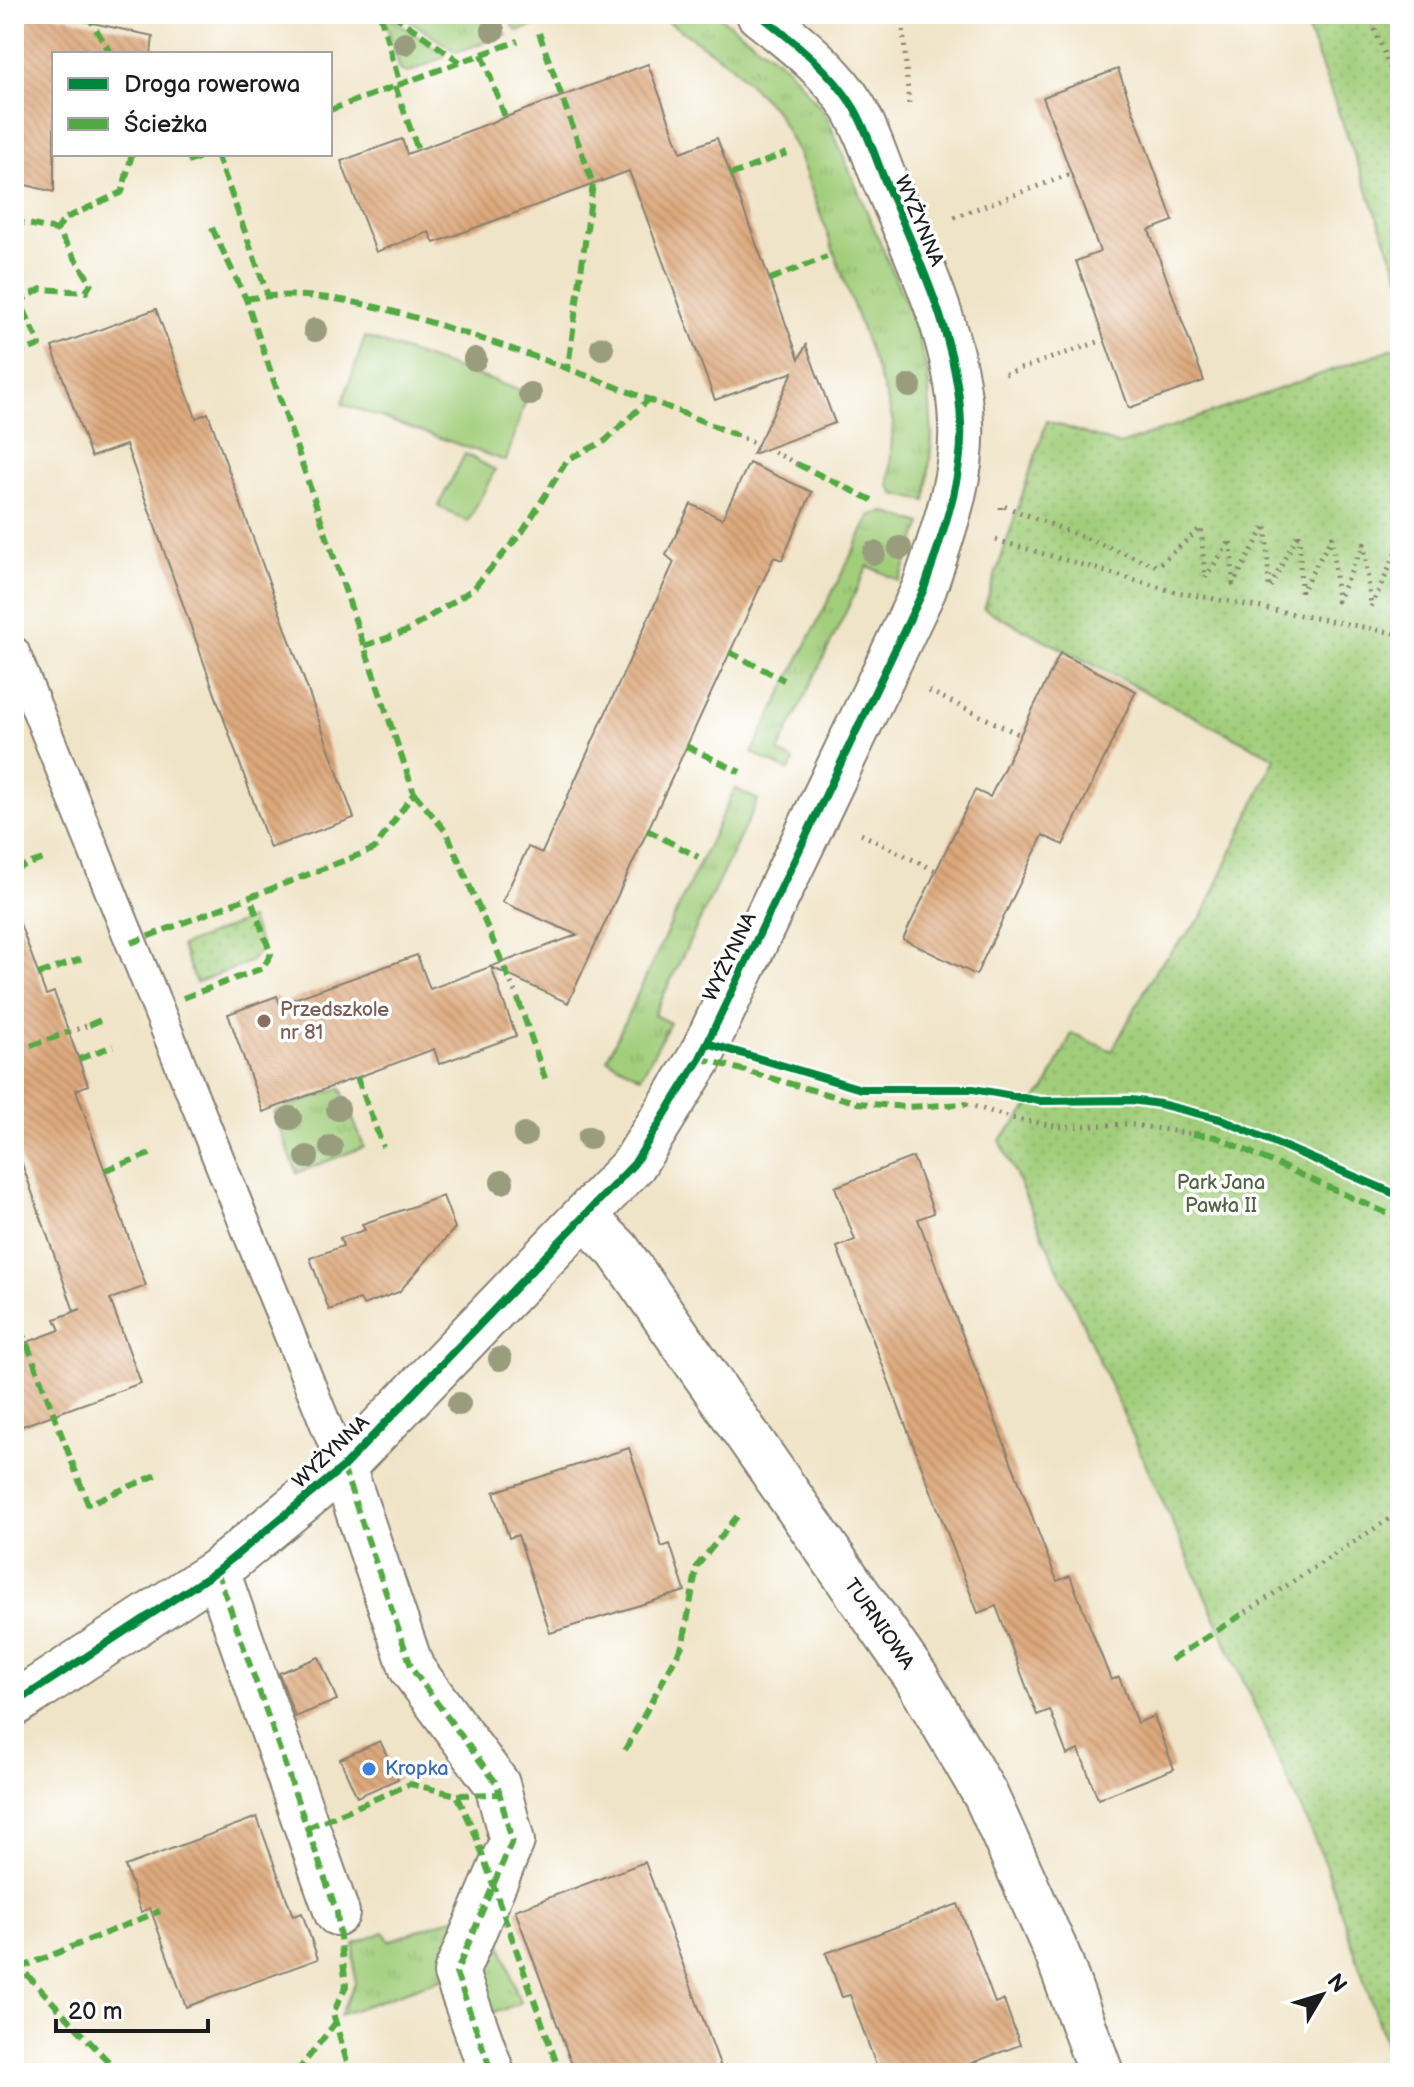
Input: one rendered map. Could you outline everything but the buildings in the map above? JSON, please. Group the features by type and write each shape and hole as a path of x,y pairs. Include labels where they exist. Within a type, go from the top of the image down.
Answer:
{"street":[{"name":"WYŻYNNA","path":"14,1704 217,1571 343,1467 634,1164 700,1058 924,589 945,524 960,459 962,424 942,326 921,265 854,108 806,51 759,14"},
{"name":"TURNIOWA","path":"585,1217 618,1250 916,1677 986,1796 1058,1956 1101,2073"},
{"path":"343,1467 412,1669 497,1784 512,1841 456,1973 492,2073"},
{"path":"217,1571 337,1913"}],"lane":[{"path":"14,652 343,1467"}],"path":[{"path":"1369,14 1400,94"},
{"path":"949,219 1071,174"},
{"path":"1005,374 1104,340"},
{"path":"736,435 758,445"},
{"path":"774,452 797,464"},
{"path":"1000,517 1001,505 1157,566 1201,528 1205,578 1231,540 1233,584 1266,525 1269,589 1299,532 1301,592 1332,537 1337,601 1364,544 1371,607 1400,545 1400,550"},
{"path":"998,528 996,540 1172,591 1400,634"},
{"path":"928,691 1020,735"},
{"path":"861,834 936,871"},
{"path":"511,983 518,999"},
{"path":"69,1032 89,1025"},
{"path":"967,1104 1011,1118 1060,1127 1127,1124 1193,1134"},
{"path":"1246,1612 1400,1512"}],"green space":[{"path":"384,14 444,57 408,73 400,70"},
{"path":"400,14 491,14 507,35 456,52"},
{"path":"504,14 575,14 517,31"},
{"path":"657,14 716,14 787,67 825,113 915,325 928,374 932,438 926,501 895,494 889,485 893,422 888,402 799,155 776,111 731,65"},
{"path":"1302,14 1400,14 1400,278"},
{"path":"365,337 528,393 506,461 342,404"},
{"name":"Park Jana Pawła II","path":"1400,346 1400,2073 1395,2073 1323,1858 1000,1140 1046,1088 1072,1033 1112,1051 1157,968 1202,917 1275,758 984,609 1047,421 1120,445"},
{"path":"465,454 495,470 468,522 438,506"},
{"path":"884,512 922,524 899,581 868,566 778,752 794,761 789,771 752,753 871,515"},
{"path":"735,788 758,800 654,1015 670,1023 641,1077 607,1059"},
{"path":"250,919 262,949 250,962 196,983 181,946"},
{"path":"341,1088 364,1147 297,1173 274,1112"},
{"path":"489,1905 520,2003 489,2015 471,1968 340,2015 355,1984 354,1944 384,1932 389,1941"}],"marked path":[{"path":"87,14 110,52"},
{"path":"380,14 400,85"},
{"path":"392,14 460,62"},
{"path":"539,33 593,184 568,367"},
{"path":"332,109 518,41"},
{"path":"482,54 505,117"},
{"path":"395,86 418,150"},
{"path":"730,175 787,153"},
{"path":"14,355 40,345 20,301 41,289 86,292 91,283 57,230 64,219 122,192 131,156"},
{"path":"188,162 204,156"},
{"path":"218,156 268,296"},
{"path":"14,229 23,223 57,230"},
{"path":"131,943 374,849 414,793 246,299 210,224"},
{"path":"770,279 827,257"},
{"path":"246,299 304,296 389,310 540,359 736,435"},
{"path":"364,646 407,631 473,589 523,531 568,459 605,441 649,399"},
{"path":"797,464 872,500"},
{"path":"729,652 784,680"},
{"path":"686,746 740,772"},
{"path":"414,793 447,833 511,983"},
{"path":"647,830 698,857"},
{"path":"14,869 43,859"},
{"path":"183,998 263,968 271,954 250,897"},
{"path":"38,974 81,959"},
{"path":"518,999 547,1084"},
{"path":"89,1025 103,1019"},
{"path":"14,1052 69,1032"},
{"path":"79,1059 113,1046"},
{"path":"700,1058 858,1103 906,1107 967,1104"},
{"path":"357,1077 383,1147"},
{"path":"1193,1134 1216,1137 1400,1219"},
{"path":"105,1170 153,1153"},
{"path":"14,1310 88,1504 159,1474"},
{"path":"343,1467 412,1669 497,1784 512,1841 456,1973 492,2073"},
{"path":"625,1750 683,1644 697,1566 740,1513"},
{"path":"217,1571 337,1913 346,1986 333,2013 350,2073"},
{"path":"1171,1660 1246,1612"},
{"path":"307,1828 410,1784 457,1795 474,1831 560,2073"},
{"path":"457,1795 500,1794"},
{"path":"20,1968 160,1911"},
{"path":"14,1961 119,2073"},
{"path":"296,2073 336,2022"},
{"path":"124,2073 144,2069 170,2073"}],"cycle path":[{"path":"14,1704 217,1571 343,1467 634,1164 700,1058 924,589 950,508 961,444 958,392 944,330 923,269 854,108 823,69 759,14"},
{"path":"707,1043 861,1089 973,1089 1040,1101 1131,1100 1160,1104 1220,1119 1400,1196"}],"place":[{"name":"Przedszkole nr 81","path":"264,1021"},
{"name":"Kropka","path":"369,1769"}]}
